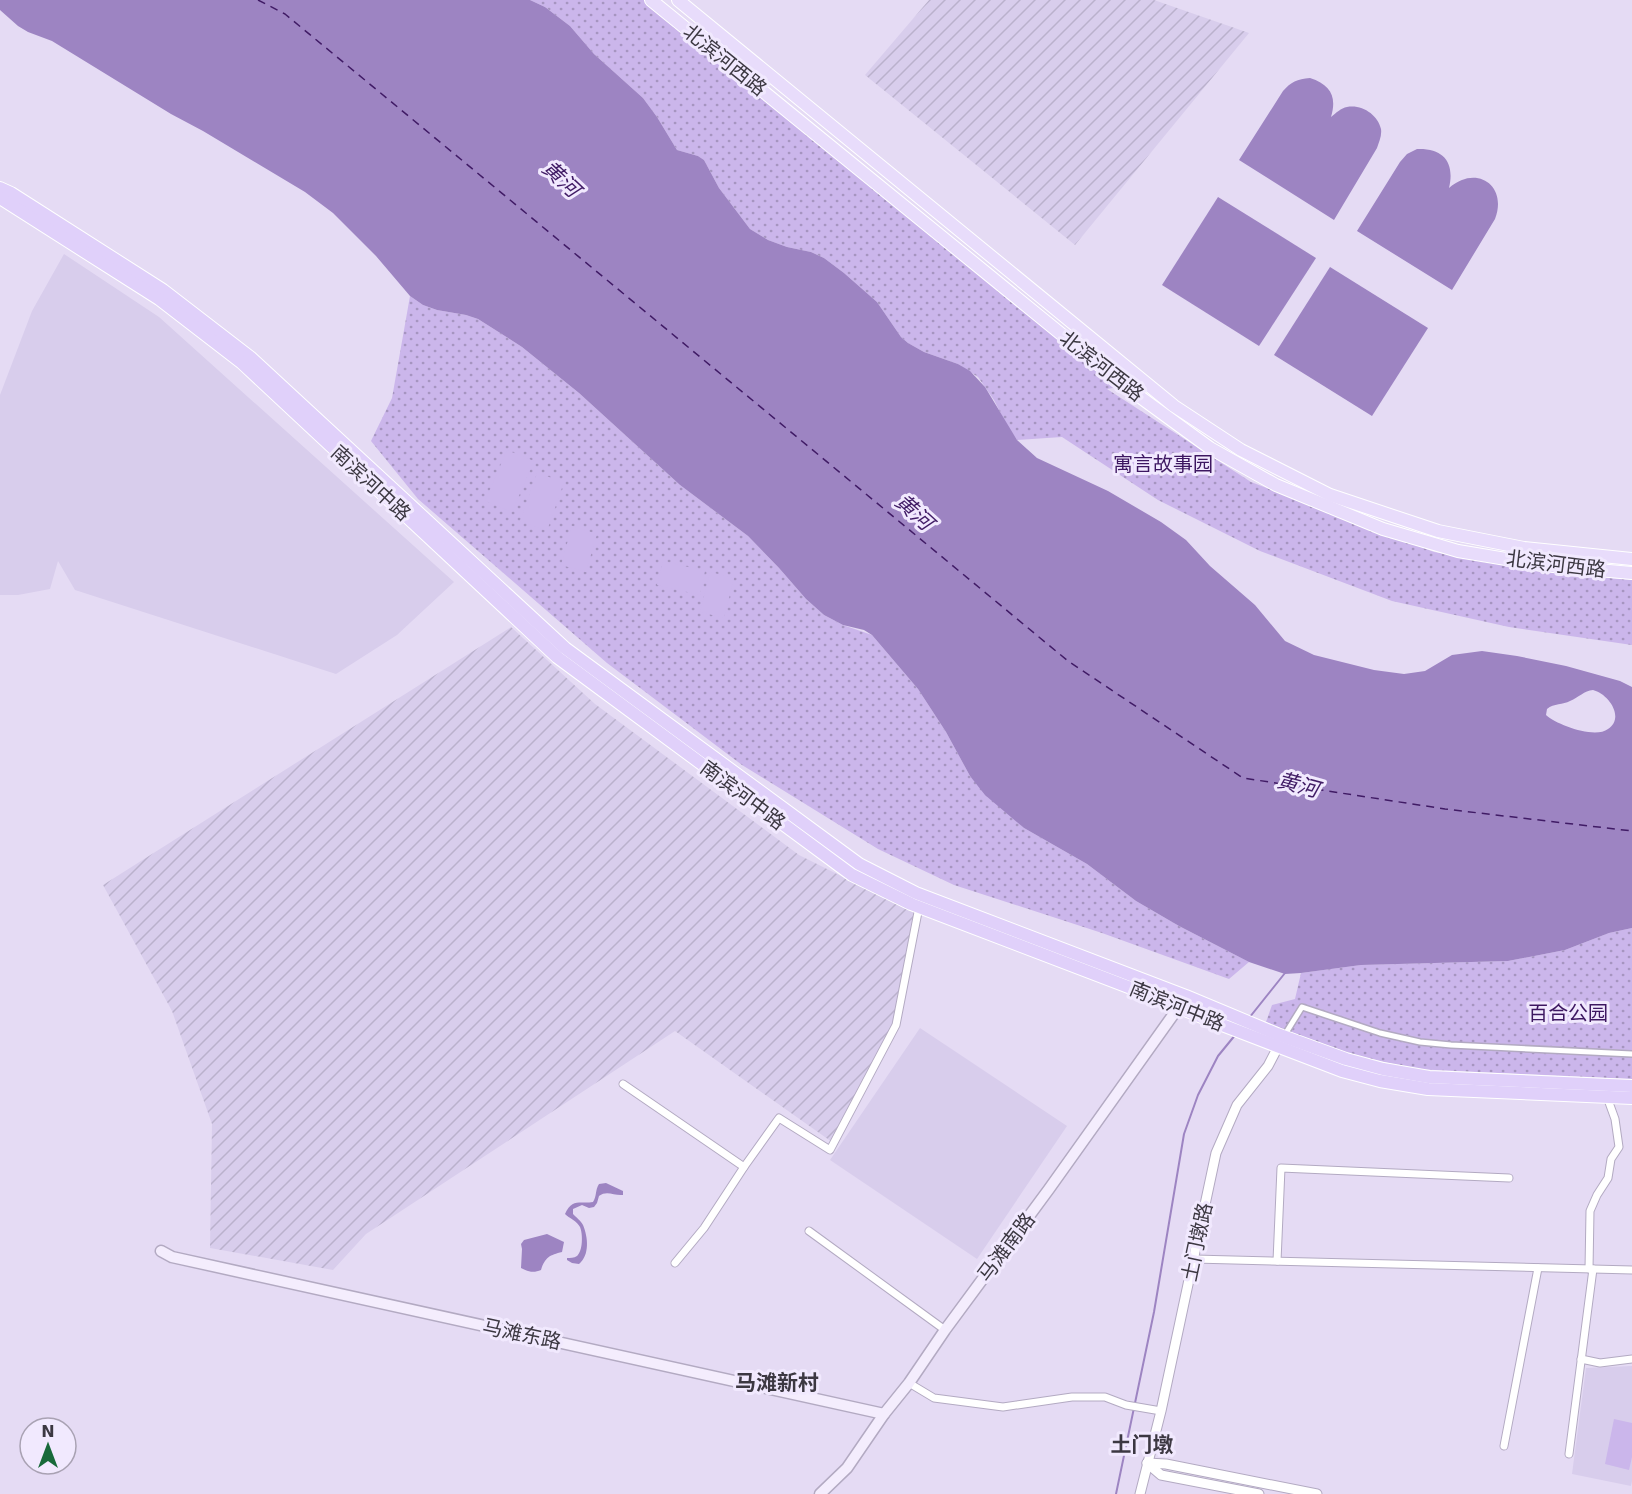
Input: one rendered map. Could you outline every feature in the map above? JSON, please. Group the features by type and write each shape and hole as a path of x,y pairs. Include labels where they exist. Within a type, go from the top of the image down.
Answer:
{"highway":[{"name":"南滨河中路","path":"0,188 163,290 250,357 565,648 858,864 916,893 1186,996 1211,1014"},
{"name":"南滨河中路","path":"0,198 159,299 242,363 557,657 852,875 919,907 1179,1008 1211,1014 1258,1032 1342,1071 1380,1081 1428,1089 1632,1098"},
{"name":"南滨河中路","path":"1281,1042 1383,1069 1429,1077 1632,1086"}],"main road":[{"name":"北滨河西路","path":"651,0 1125,386 1210,448 1276,485 1383,529 1458,551 1542,565 1632,573"},
{"name":"北滨河西路","path":"678,0 1174,406 1241,450 1330,495 1438,531 1524,548 1632,559"},
{"name":"马滩南路","path":"820,1494 847,1468 1186,996"},
{"name":"马滩东路","path":"161,1251 172,1257 884,1414"}],"street":[{"path":"675,1263 704,1228 779,1118 830,1150 896,1025 919,907"},
{"path":"1281,1042 1302,1007 1380,1033 1420,1042 1632,1054"},
{"name":"土门墩路","path":"1140,1494 1161,1411 1216,1153 1237,1105 1268,1066 1281,1042"},
{"path":"623,1084 744,1167"},
{"path":"1569,1454 1591,1269 1590,1211 1608,1178 1611,1159 1618,1148 1615,1119 1606,1097"},
{"path":"1277,1261 1281,1168 1509,1178"},
{"path":"809,1231 945,1329"},
{"path":"1194,1259 1632,1270"},
{"path":"1504,1446 1538,1268"},
{"path":"1581,1359 1600,1363 1632,1359"},
{"path":"909,1383 934,1398 1003,1407 1072,1397 1105,1397 1126,1405 1161,1411"},
{"path":"1147,1463 1161,1474 1259,1494"},
{"path":"1147,1463 1166,1464 1317,1494"}],"shaded area":[{"path":"929,0 1154,0 1249,33 1075,245 865,75"},
{"path":"64,254 159,317 454,582 397,635 336,674 75,590 58,561 50,589 18,595 0,595 0,395 32,311"},
{"path":"511,627 595,704 799,855 917,914 895,1021 832,1142 675,1031 366,1234 333,1270 210,1248 212,1124 172,1011 103,885"},
{"path":"920,1028 1067,1126 977,1259 830,1160"},
{"path":"1632,1366 1631,1486 1572,1474 1586,1368"}],"green space":[{"name":"寓言故事园","path":"530,0 651,0 1125,386 1107,389 1251,482 1434,552 1565,574 1632,580 1632,645 1509,627 1392,601 1260,551 1158,500 1062,437 1017,440 978,377 958,364 924,352 908,343 901,337 877,302 824,258 768,240 750,229 719,188 704,160 677,150 643,98 594,54 570,26 545,7"},
{"path":"410,296 423,305 437,310 478,319 522,347 579,393 680,485 748,536 806,599 824,615 843,625 872,635 918,689 946,732 970,776 1024,828 1087,864 1136,901 1249,962 1229,979 1102,933 954,885 878,849 742,765 607,663 418,499 371,441 392,398"},
{"path":"507,450 534,461 512,512 485,501"},
{"path":"537,473 564,482 547,531 520,521"},
{"path":"572,526 597,534 586,572 561,565"},
{"path":"663,561 705,571 700,595 657,585"},
{"path":"710,572 734,578 724,618 700,612"},
{"name":"百合公园","path":"1632,928 1632,1079 1414,1069 1338,1051 1266,1022 1272,1005 1295,999 1301,973 1361,965 1508,961 1565,950 1609,933"},
{"path":"1614,1419 1632,1423 1632,1457 1629,1470 1605,1464"}],"water":[{"name":"黄河","path":"0,0 530,0 545,7 570,26 594,54 643,98 677,150 704,160 719,188 750,229 768,240 824,258 844,273 877,302 901,337 908,343 970,371 985,387 1017,440 1037,458 1108,491 1161,522 1186,540 1210,566 1255,605 1285,641 1314,655 1374,670 1404,674 1425,671 1452,655 1482,651 1566,666 1620,681 1632,687 1632,928 1609,933 1565,950 1508,961 1361,965 1285,974 1249,962 1179,926 1136,901 1087,864 1024,828 985,795 970,776 946,732 918,689 872,635 864,630 843,625 824,615 806,599 748,536 680,485 579,393 522,347 478,319 423,305 410,296 376,256 333,213 305,192 52,41 28,32 0,10","holes":["1593,690 1609,701 1615,713 1613,724 1602,732 1576,730 1546,715 1547,709 1553,706"]},
{"path":"1310,78 1323,84 1331,93 1333,110 1331,117 1345,108 1358,107 1373,115 1381,129 1377,148 1334,220 1239,160 1283,91 1301,79"},
{"path":"1417,149 1426,149 1441,154 1449,164 1449,188 1459,181 1479,178 1493,188 1497,196 1498,207 1495,219 1452,290 1357,231 1400,162 1407,154"},
{"path":"1218,197 1316,258 1259,346 1162,285"},
{"path":"1330,267 1428,328 1372,416 1274,355"},
{"path":"606,1183 623,1191 623,1195 605,1193 599,1196 594,1207 589,1208 582,1205 573,1209 573,1214 583,1225 587,1246 583,1260 579,1264 572,1263 567,1258 579,1254 582,1234 579,1225 565,1214 574,1204 593,1202 599,1184"},
{"path":"547,1234 564,1242 562,1252 548,1257 541,1270 536,1272 521,1268 521,1244 524,1240"}],"waterway":[{"path":"1249,1018 1285,973"},
{"path":"1116,1494 1154,1312 1184,1134 1198,1095 1218,1056 1236,1034"}],"ferry route":[{"path":"258,0 285,14 1068,661 1243,778 1445,809 1632,831"}],"district":[{"name":"马滩新村","path":"777,1383"},
{"name":"土门墩","path":"1142,1445"}]}
